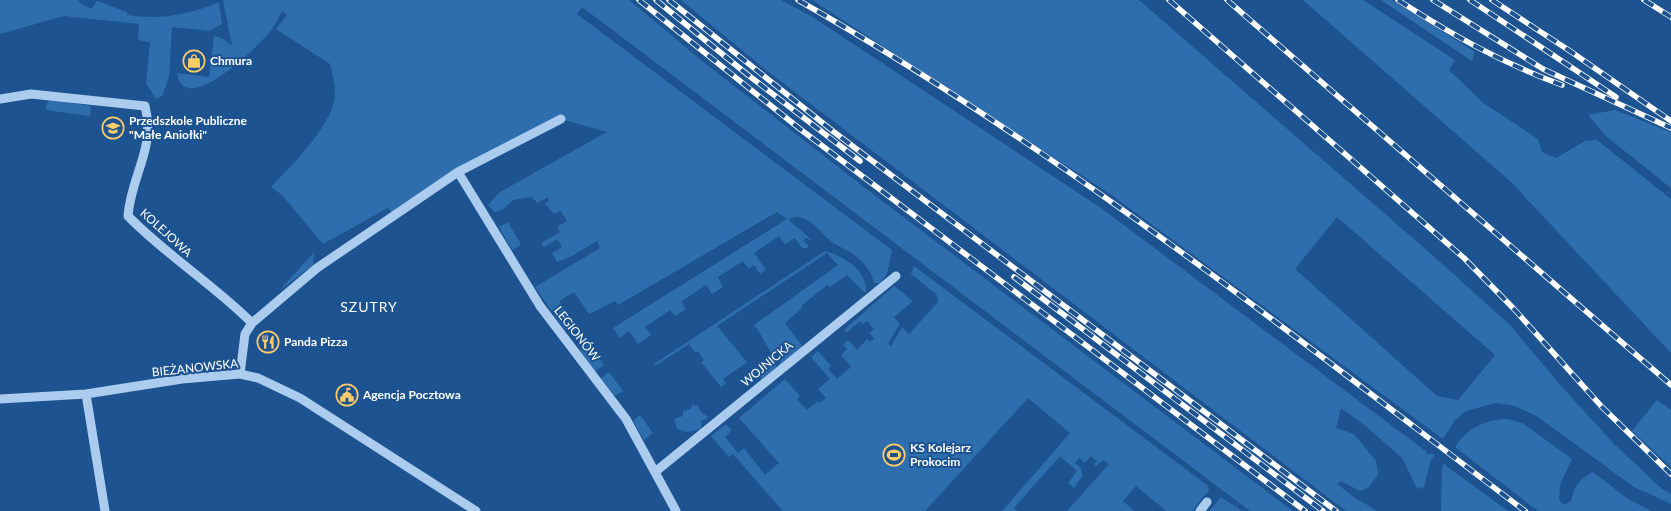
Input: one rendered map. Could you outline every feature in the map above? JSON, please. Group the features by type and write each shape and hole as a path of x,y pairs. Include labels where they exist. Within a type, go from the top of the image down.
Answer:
{"street":[{"name":"KOLEJOWA","path":"0,98 31,94 145,106 148,133 146,152 130,195 128,216 143,232 236,307 252,323"},
{"path":"240,374 245,334 252,323 317,268 458,172 561,119"},
{"name":"LEGIONÓW","path":"458,172 534,298 626,419 676,511"},
{"name":"WOJNICKA","path":"655,472 896,276"},
{"name":"BIEŻANOWSKA","path":"0,399 86,394 182,379 240,374 258,378 300,398 476,511"},
{"path":"86,394 105,511"},
{"path":"1200,511 1207,502"}],"shaded area":[{"path":"0,0 79,0 78,2 91,9 97,1 127,12 127,15 151,17 185,13 219,2 222,24 210,31 172,27 169,77 162,96 156,99 146,83 150,42 138,40 139,24 64,16 0,34"},
{"path":"223,0 629,0 701,60 869,191 1293,511 1250,511 582,7 577,14 892,250 887,274 880,283 874,283 869,271 858,258 831,241 809,221 796,217 788,219 813,241 806,238 803,241 809,246 807,248 802,248 795,238 785,244 779,236 754,253 766,270 760,274 754,265 749,269 743,261 718,277 723,287 712,294 706,285 681,302 686,309 675,316 670,310 645,327 651,335 638,344 629,331 620,338 613,328 787,219 777,212 618,305 615,301 589,314 574,292 559,301 574,324 565,330 535,287 600,248 597,241 572,256 557,262 552,253 562,247 557,239 544,247 541,243 560,232 557,227 567,221 561,211 554,214 545,203 549,201 548,197 537,203 532,197 513,200 502,210 495,212 488,205 500,192 607,132 561,119 458,172 394,214 388,208 323,244 282,195 271,187 310,144 327,119 333,106 335,95 330,64 276,29 287,15 282,11 268,34 235,65 205,85 192,88 182,85 177,73 209,77 214,36 222,38 232,46"},
{"path":"681,0 781,0 811,16 1101,208 1427,452 1426,454 1435,454 1430,463 1424,487 1417,489 1403,459 1367,427 1341,408 1336,428 1354,434 1376,461 1378,475 1368,488 1360,491 1341,481 1337,484 1355,498 1377,511 1346,511 766,70"},
{"path":"812,0 1139,0 1509,324 1562,387 1614,444 1662,489 1671,494 1671,504 1634,487 1538,417 1515,406 1495,403 1466,411 1455,420 1443,439 1113,196","holes":["1337,217 1495,355 1458,400 1437,396 1295,269"]},
{"path":"1303,0 1363,0 1455,60 1449,70 1482,102 1538,139 1542,152 1556,158 1585,141 1597,140 1671,199 1671,353 1511,182"},
{"path":"1381,0 1392,0 1475,52 1472,61"},
{"path":"51,100 91,106 90,116 46,110 47,103"},
{"path":"1615,110 1671,132 1671,188 1607,137 1588,115"},
{"path":"508,222 521,245 512,250 499,227"},
{"path":"825,251 839,256 852,264 862,276 866,291 865,293 847,275 830,287 827,285 801,306 802,308 785,323 803,347 762,379 755,372 770,359 777,367 783,357 777,350 772,353 754,325 838,265 827,253 717,326 747,362 723,379 726,383 721,387 701,362 704,360 698,351 695,353 689,344 655,366 654,364"},
{"path":"314,252 313,265 279,291"},
{"path":"914,266 1207,485 1209,490 1192,511 1166,511 1136,486 1123,501 1134,511 1067,511 1109,464 1103,460 1096,466 1094,464 1097,461 1091,456 1085,463 1079,458 1075,463 1080,467 1083,475 1074,488 1068,483 1077,471 1060,456 1014,508 1017,511 1002,511 1070,433 1028,398 925,511 783,511 733,454 729,457 711,436 726,424 732,430 725,437 738,453 744,448 765,475 779,463 739,418 785,379 800,396 797,399 807,410 818,401 820,403 826,398 818,389 830,379 811,357 818,351 831,366 828,369 837,379 851,367 841,355 847,349 843,345 848,340 857,350 867,339 870,342 874,339 870,333 874,329 867,321 862,324 860,321 846,333 844,330 894,286 913,301 894,317 900,324 888,343 891,346 902,327 909,334 938,302 937,295 911,274"},
{"path":"589,344 604,365 595,371 580,350"},
{"path":"609,372 623,391 615,396 601,378"},
{"path":"1657,400 1671,410 1671,467 1632,431"},
{"path":"692,405 698,406 701,412 707,416 707,419 701,420 701,429 687,432 677,429 674,419 683,416 683,411 691,409"},
{"path":"640,415 653,433 644,440 633,421"},
{"path":"1508,419 1524,424 1572,459 1560,485 1559,500 1564,505 1571,501 1581,481 1593,472 1628,499 1651,511 1538,511 1455,447 1466,434 1478,426 1492,421"},
{"path":"1445,462 1446,466 1508,511 1441,511 1442,467"},
{"path":"1221,497 1242,511 1209,511"}],"railway":[{"path":"639,0 800,129 1305,511"},
{"path":"656,0 748,75 860,161"},
{"path":"669,0 834,132 1336,511"},
{"path":"798,0 894,57 1079,179 1259,309 1525,511"},
{"path":"1169,0 1464,258 1514,309 1602,407 1671,474"},
{"path":"1227,0 1671,385"},
{"path":"1398,0 1478,47 1562,85"},
{"path":"1433,0 1543,69 1671,128"},
{"path":"1470,0 1616,97"},
{"path":"1492,0 1671,121"},
{"path":"1644,0 1671,17"},
{"path":"1014,277 1323,511"}],"place":[{"name":"Chmura","path":"194,61"},
{"name":"Przedszkole Publiczne \"Małe Aniołki\"","path":"113,128"},
{"name":"Panda Pizza","path":"268,342"},
{"name":"Agencja Pocztowa","path":"347,395"},
{"name":"KS Kolejarz Prokocim","path":"894,455"}],"district":[{"name":"SZUTRY","path":"369,307"}]}
